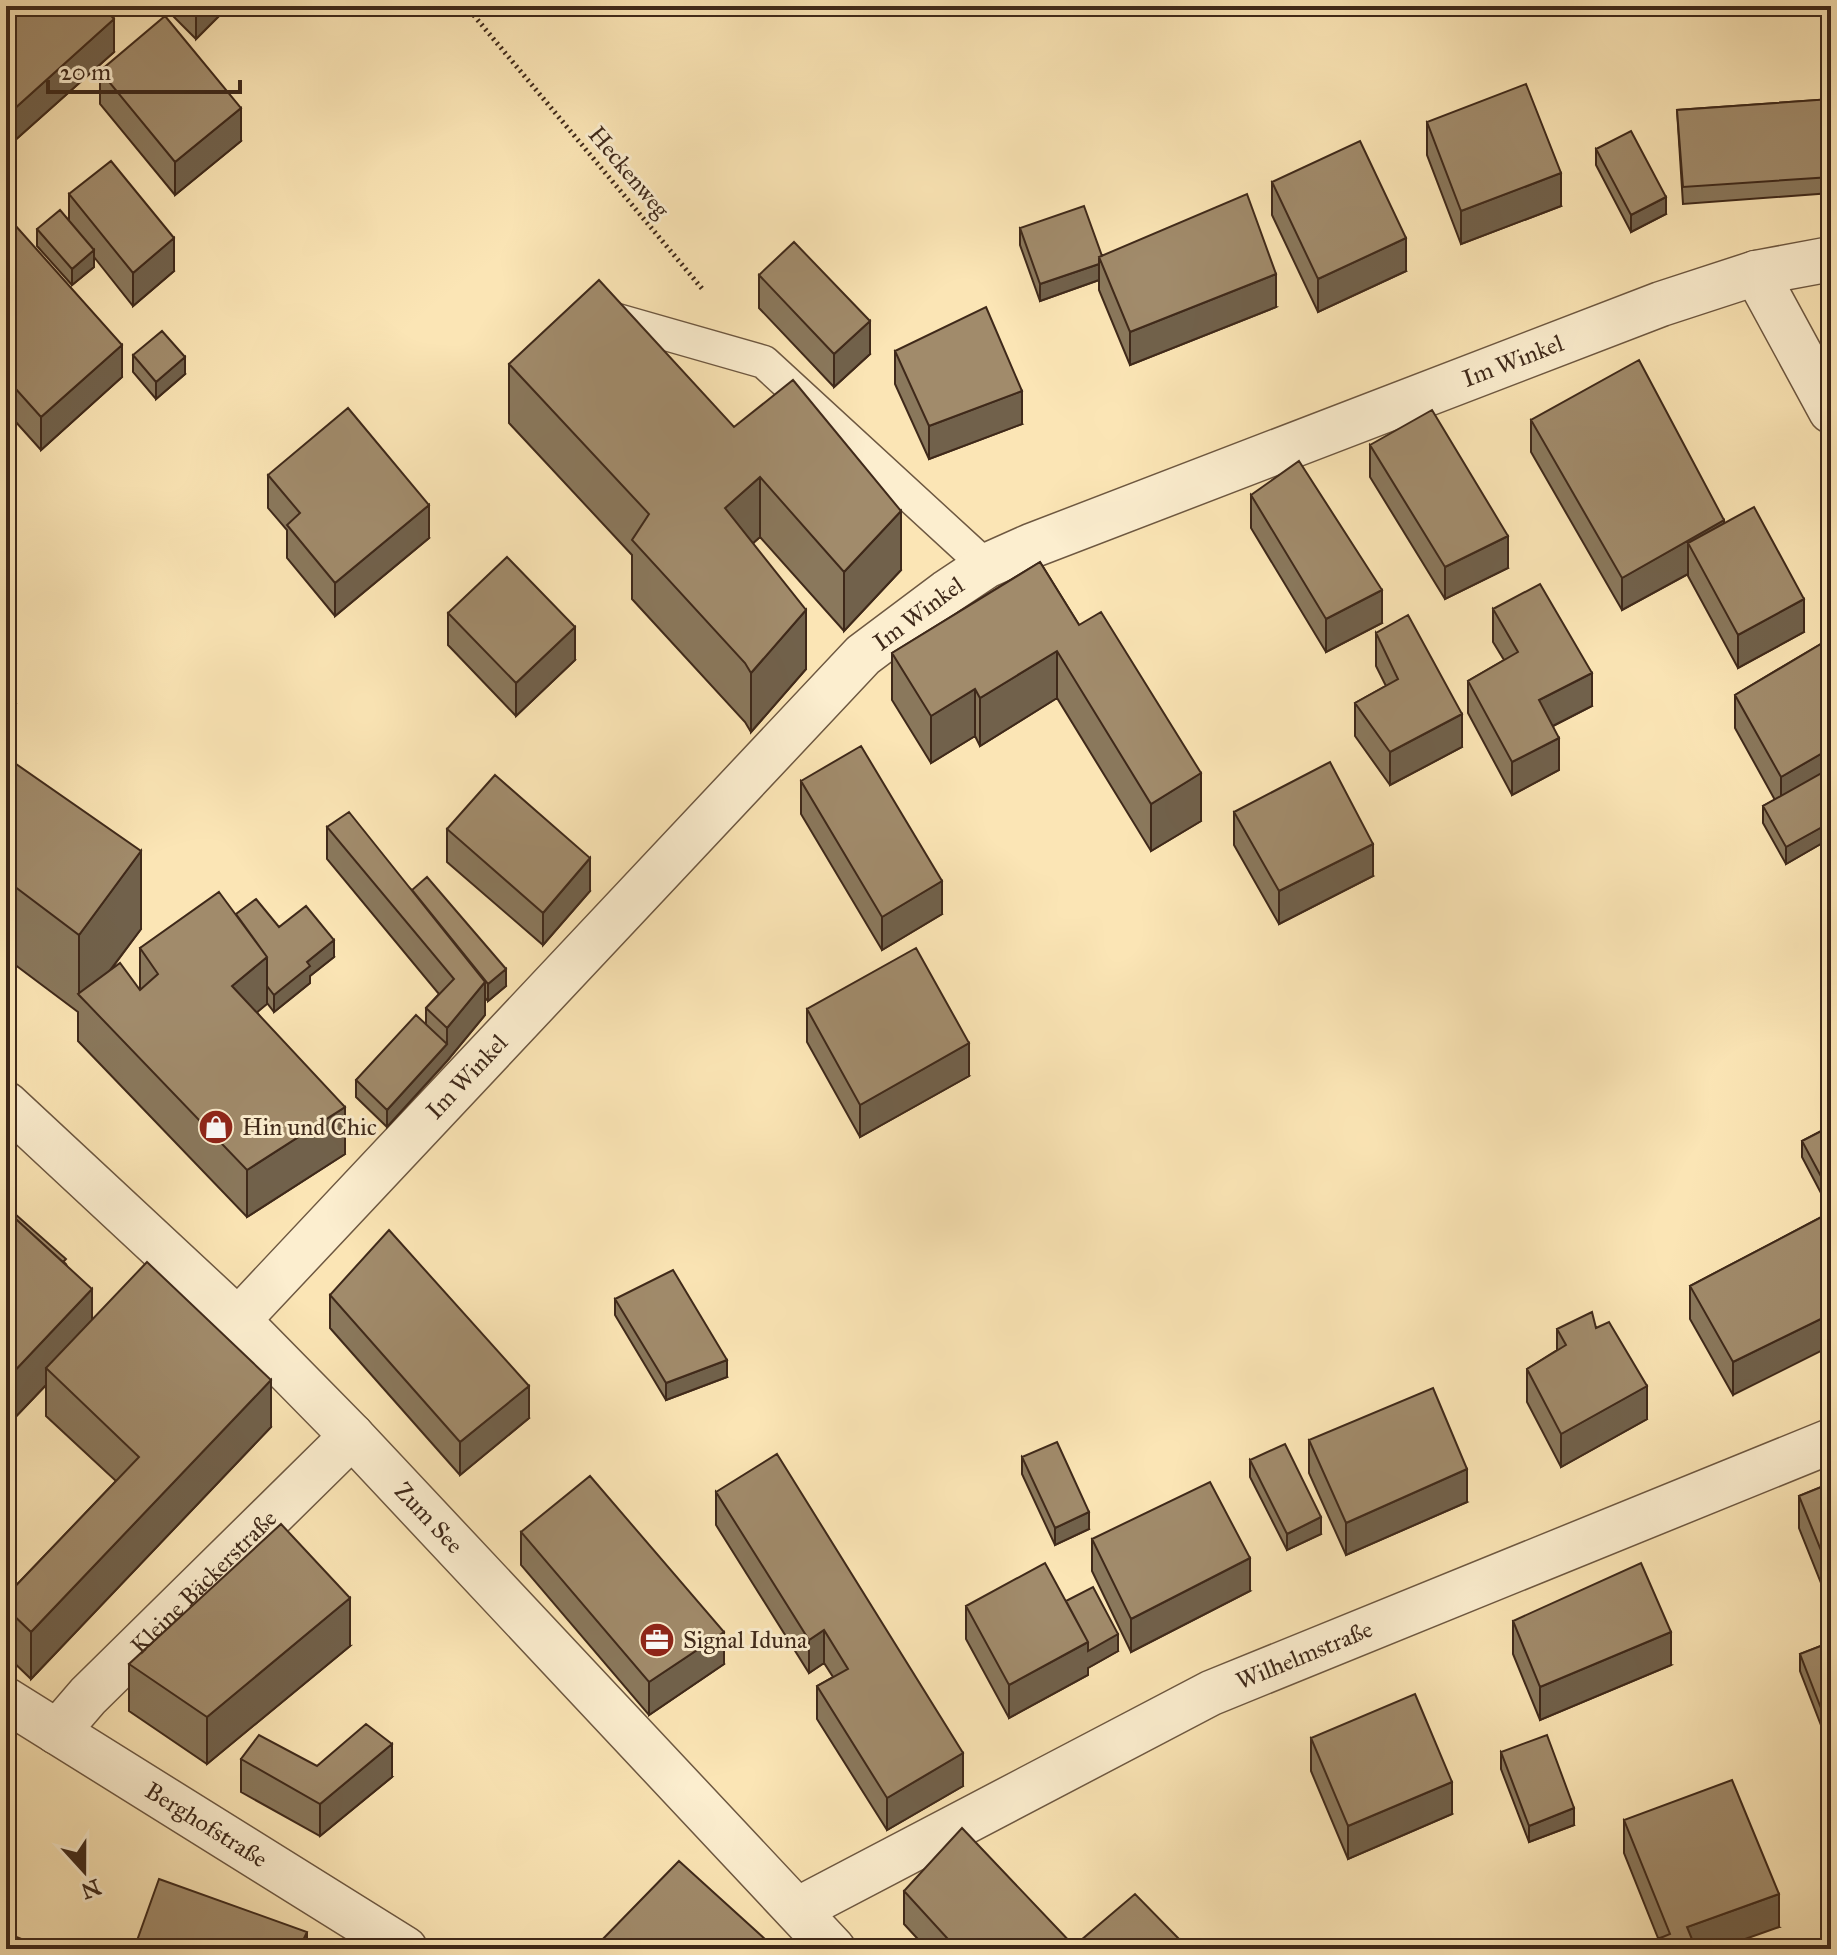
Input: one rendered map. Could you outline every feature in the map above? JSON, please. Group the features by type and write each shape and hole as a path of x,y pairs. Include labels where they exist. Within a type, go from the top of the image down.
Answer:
{"street":[{"name":"Im Winkel","path":"238,1320 863,655 986,566 1661,304 1756,273 1831,259"},
{"path":"1756,273 1831,411"},
{"name":"Zum See","path":"6,1104 238,1320 352,1436 833,1949"},
{"name":"Kleine Bäckerstraße","path":"57,1732 88,1696 352,1436"},
{"name":"Wilhelmstraße","path":"797,1910 1211,1693 1831,1441"},
{"name":"Berghofstraße","path":"6,1700 405,1949"}],"lane":[{"path":"573,308 764,362 986,566"}],"path":[{"name":"Heckenweg","path":"466,6 764,362"}],"building":[{"path":"6,6 103,6 114,19 13,110 6,101"},
{"path":"165,16 241,108 175,162 100,71"},
{"path":"1526,84 1561,173 1461,211 1427,122"},
{"path":"1831,99 1831,177 1683,187 1677,110"},
{"path":"1631,131 1666,197 1631,215 1596,149"},
{"path":"1360,141 1406,238 1318,279 1272,182"},
{"path":"111,161 174,238 133,273 69,194"},
{"path":"1247,194 1276,274 1130,332 1099,257"},
{"path":"1084,206 1102,256 1099,257 1099,264 1040,284 1020,228"},
{"path":"60,210 94,250 72,269 37,229"},
{"path":"14,224 122,345 41,417 6,378 6,231"},
{"path":"794,242 870,321 834,354 759,275"},
{"path":"599,280 734,427 793,380 901,511 844,572 760,477 725,508 806,610 751,673 632,540 649,514 509,364"},
{"path":"986,307 1022,391 929,426 895,351"},
{"path":"162,331 185,357 156,382 133,355"},
{"path":"1639,360 1724,520 1622,578 1531,420"},
{"path":"348,408 429,505 335,583 287,525 300,513 268,475"},
{"path":"1432,410 1508,536 1445,567 1370,445"},
{"path":"1299,461 1382,590 1326,619 1251,495"},
{"path":"1754,507 1804,599 1738,635 1688,543"},
{"path":"507,557 575,627 516,683 448,613"},
{"path":"1040,562 1079,625 1101,612 1201,773 1151,804 1057,651 980,698 975,689 931,716 892,653"},
{"path":"1540,584 1592,673 1539,700 1559,738 1512,762 1468,681 1518,652 1493,609"},
{"path":"1408,615 1462,714 1390,752 1355,703 1398,679 1376,633"},
{"path":"1831,638 1831,748 1781,777 1735,695"},
{"path":"6,696 16,704 6,717"},
{"path":"861,746 942,881 882,917 801,781"},
{"path":"6,757 141,851 79,935 6,880"},
{"path":"1330,762 1373,844 1279,891 1234,812"},
{"path":"1829,769 1831,822 1786,847 1763,806"},
{"path":"495,775 590,858 543,913 447,829"},
{"path":"349,812 485,982 447,1028 426,1008 454,979 327,827"},
{"path":"427,877 506,969 488,984 412,890"},
{"path":"219,892 267,957 232,986 345,1107 247,1170 78,994 120,963 140,990 158,974 140,948"},
{"path":"256,899 279,927 306,906 334,940 307,962 310,966 274,995 267,986 267,957 236,914"},
{"path":"916,948 969,1043 860,1105 807,1009"},
{"path":"416,1015 447,1044 387,1110 356,1080"},
{"path":"1831,1126 1831,1195 1802,1141"},
{"path":"6,1206 66,1259 63,1262 6,1210"},
{"path":"6,1210 92,1289 6,1380"},
{"path":"1831,1212 1831,1314 1733,1362 1690,1286"},
{"path":"389,1230 529,1386 460,1442 330,1295"},
{"path":"147,1262 271,1380 31,1632 6,1608 6,1596 139,1457 46,1368"},
{"path":"673,1270 727,1360 666,1383 615,1299"},
{"path":"1592,1312 1596,1328 1609,1322 1647,1386 1561,1434 1527,1369 1566,1345 1557,1329"},
{"path":"1433,1388 1467,1469 1346,1523 1309,1440"},
{"path":"1057,1442 1089,1512 1055,1528 1022,1457"},
{"path":"1285,1444 1321,1517 1287,1534 1250,1460"},
{"path":"777,1454 963,1753 887,1798 817,1686 848,1669 824,1630 809,1640 716,1492"},
{"path":"590,1476 724,1632 649,1682 521,1532"},
{"path":"1210,1482 1250,1558 1131,1619 1092,1539"},
{"path":"1831,1483 1831,1575 1799,1496"},
{"path":"281,1524 350,1598 207,1717 129,1664"},
{"path":"1045,1563 1088,1642 1009,1685 966,1606"},
{"path":"1641,1563 1671,1632 1540,1687 1513,1621"},
{"path":"1093,1587 1118,1634 1088,1651 1088,1642 1066,1601"},
{"path":"1831,1642 1831,1713 1824,1716 1800,1654"},
{"path":"1415,1694 1452,1782 1348,1826 1311,1738"},
{"path":"366,1724 392,1744 320,1804 241,1759 259,1735 317,1766"},
{"path":"1547,1735 1574,1808 1529,1826 1501,1752"},
{"path":"1732,1780 1779,1894 1687,1927 1696,1949 1634,1949 1670,1934 1624,1820"},
{"path":"962,1828 1074,1946 1135,1894 1180,1940 1170,1949 957,1949 904,1891"},
{"path":"679,1861 776,1949 604,1949 598,1944"},
{"path":"159,1879 307,1932 299,1949 134,1949"},
{"path":"6,1933 47,1949 6,1949"}],"place":[{"name":"Hin und Chic","path":"216,1127"},
{"name":"Signal Iduna","path":"657,1640"}]}
